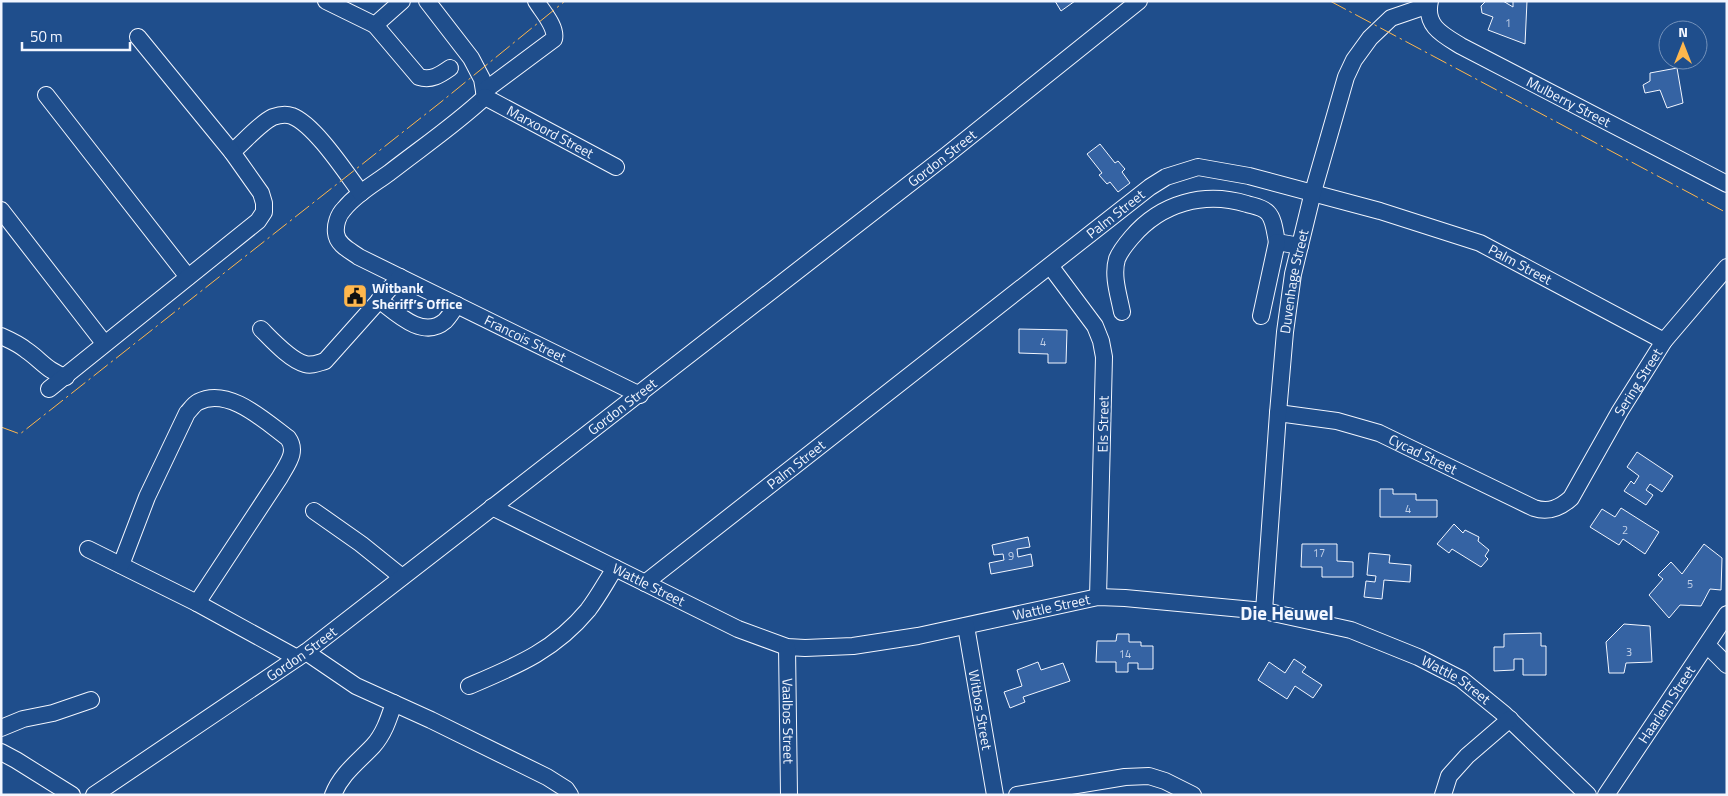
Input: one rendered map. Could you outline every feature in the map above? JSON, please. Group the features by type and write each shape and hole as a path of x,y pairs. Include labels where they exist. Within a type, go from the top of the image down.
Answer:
{"street":[{"path":"326,1 375,24 419,77 439,76 450,68"},
{"path":"375,24 402,1"},
{"path":"428,1 471,58 482,79 485,94"},
{"name":"Francois Street","path":"536,1 553,29 554,39 485,94 465,115 361,193 343,209 338,219 336,234 343,246 359,257 640,395"},
{"name":"Gordon Street","path":"94,795 302,655 640,395 948,154 1139,1"},
{"name":"Mulberry Street","path":"1430,3 1429,20 1439,33 1727,184"},
{"name":"Duvenhage Street","path":"1264,611 1285,332 1293,274 1313,192 1346,77 1354,60 1370,38 1391,18 1430,3"},
{"path":"48,390 258,221 264,212 264,203 260,193 232,152 138,37"},
{"name":"Marxoord Street","path":"485,94 616,166"},
{"path":"46,95 188,277"},
{"path":"232,152 266,121 274,117 291,116 299,120 318,137 361,193"},
{"name":"Palm Street","path":"645,583 1051,267 1150,187 1166,176 1198,167 1249,176 1313,192 1480,243 1664,341"},
{"path":"1122,312 1115,270 1122,250 1137,232 1154,217 1172,206 1188,200 1205,198 1238,201 1268,212 1271,218 1276,242 1261,316"},
{"path":"1,210 104,344"},
{"path":"1276,242 1300,246"},
{"name":"Els Street","path":"1051,267 1095,326 1101,341 1104,357 1098,597"},
{"name":"Sering Street","path":"1562,506 1571,498 1620,411 1664,341 1727,267"},
{"path":"261,329 299,362 312,365 325,360 400,277"},
{"path":"379,300 412,324 424,327 433,327 444,321 458,305"},
{"path":"1,336 27,350 55,373 66,377"},
{"path":"121,565 147,497 187,413 196,403 208,398 222,398 236,402 288,438 292,443 292,456 197,603"},
{"name":"Cycad Street","path":"1278,413 1337,421 1379,433 1534,508 1546,511 1562,506"},
{"name":"Wattle Street","path":"492,507 738,629 787,647 853,646 966,626 1098,597 1264,611 1351,630 1418,657 1461,679 1510,719 1588,795"},
{"path":"314,511 361,544 402,577"},
{"path":"88,549 302,655 356,686 547,777 566,789 570,795"},
{"path":"469,686 524,662 563,636 588,609 615,568"},
{"name":"Haarlem Street","path":"1606,795 1727,614"},
{"name":"Witbos Street","path":"966,626 995,795"},
{"path":"1707,645 1727,665"},
{"name":"Vaalbos Street","path":"787,647 789,795"},
{"path":"1,728 23,719 53,713 91,700"},
{"path":"333,795 337,782 374,744 386,726 394,703"},
{"path":"1443,795 1450,776 1468,756 1510,719"},
{"path":"1,753 16,760 72,795"},
{"path":"1017,795 1126,777 1149,776 1165,781 1193,795"}],"building":[{"path":"1055,1 1075,1 1061,11"},
{"path":"1486,1 1503,1 1513,7 1513,1 1527,1 1525,44 1488,30 1493,17 1482,13 1481,6"},
{"path":"1677,70 1683,103 1667,108 1660,90 1645,93 1643,85 1650,81 1650,73"},
{"path":"1100,144 1115,163 1118,161 1125,169 1122,172 1130,183 1118,192 1110,182 1107,184 1099,175 1102,173 1087,154"},
{"path":"1019,329 1067,330 1066,363 1048,363 1048,354 1019,353"},
{"path":"1637,452 1673,476 1662,492 1650,484 1646,490 1653,495 1646,505 1624,491 1631,481 1634,484 1639,476 1627,467"},
{"path":"1380,489 1393,489 1393,494 1416,494 1416,500 1437,500 1437,517 1380,517"},
{"path":"1621,508 1659,532 1645,554 1623,539 1619,545 1590,527 1602,509 1615,517"},
{"path":"1454,524 1463,533 1465,530 1479,537 1478,541 1489,550 1485,556 1488,559 1481,567 1452,549 1449,553 1437,544"},
{"path":"1028,537 1030,547 1017,549 1018,557 1031,554 1033,566 991,574 989,563 1004,560 1003,554 994,555 992,545"},
{"path":"1302,544 1337,544 1337,561 1353,562 1353,577 1322,577 1322,567 1301,567"},
{"path":"1704,544 1722,558 1721,590 1710,589 1701,606 1680,605 1669,618 1649,595 1663,579 1658,575 1671,562 1682,574"},
{"path":"1369,553 1390,555 1389,563 1411,565 1410,582 1384,580 1382,599 1364,597 1366,581 1375,582 1376,576 1367,575"},
{"path":"1624,624 1650,626 1652,662 1626,663 1624,673 1609,673 1606,642"},
{"path":"1541,633 1541,646 1546,646 1546,675 1523,675 1523,659 1514,659 1514,670 1494,671 1494,647 1504,647 1504,634"},
{"path":"1117,634 1129,634 1129,642 1141,642 1141,646 1153,646 1153,669 1138,669 1138,663 1128,663 1128,672 1116,672 1116,662 1096,662 1097,641 1116,641"},
{"path":"1294,659 1306,667 1302,672 1322,685 1313,698 1295,686 1287,699 1258,680 1269,662 1285,673"},
{"path":"1038,662 1041,670 1063,663 1070,681 1023,697 1025,702 1010,708 1004,692 1022,686 1017,670"}],"power":[{"path":"1,427 20,434 441,102 565,1"},
{"path":"1330,1 1727,213"}],"place":[{"name":"Witbank Sheriff’s Office","path":"355,296"}],"district":[{"name":"Die Heuwel","path":"1287,613"}]}
